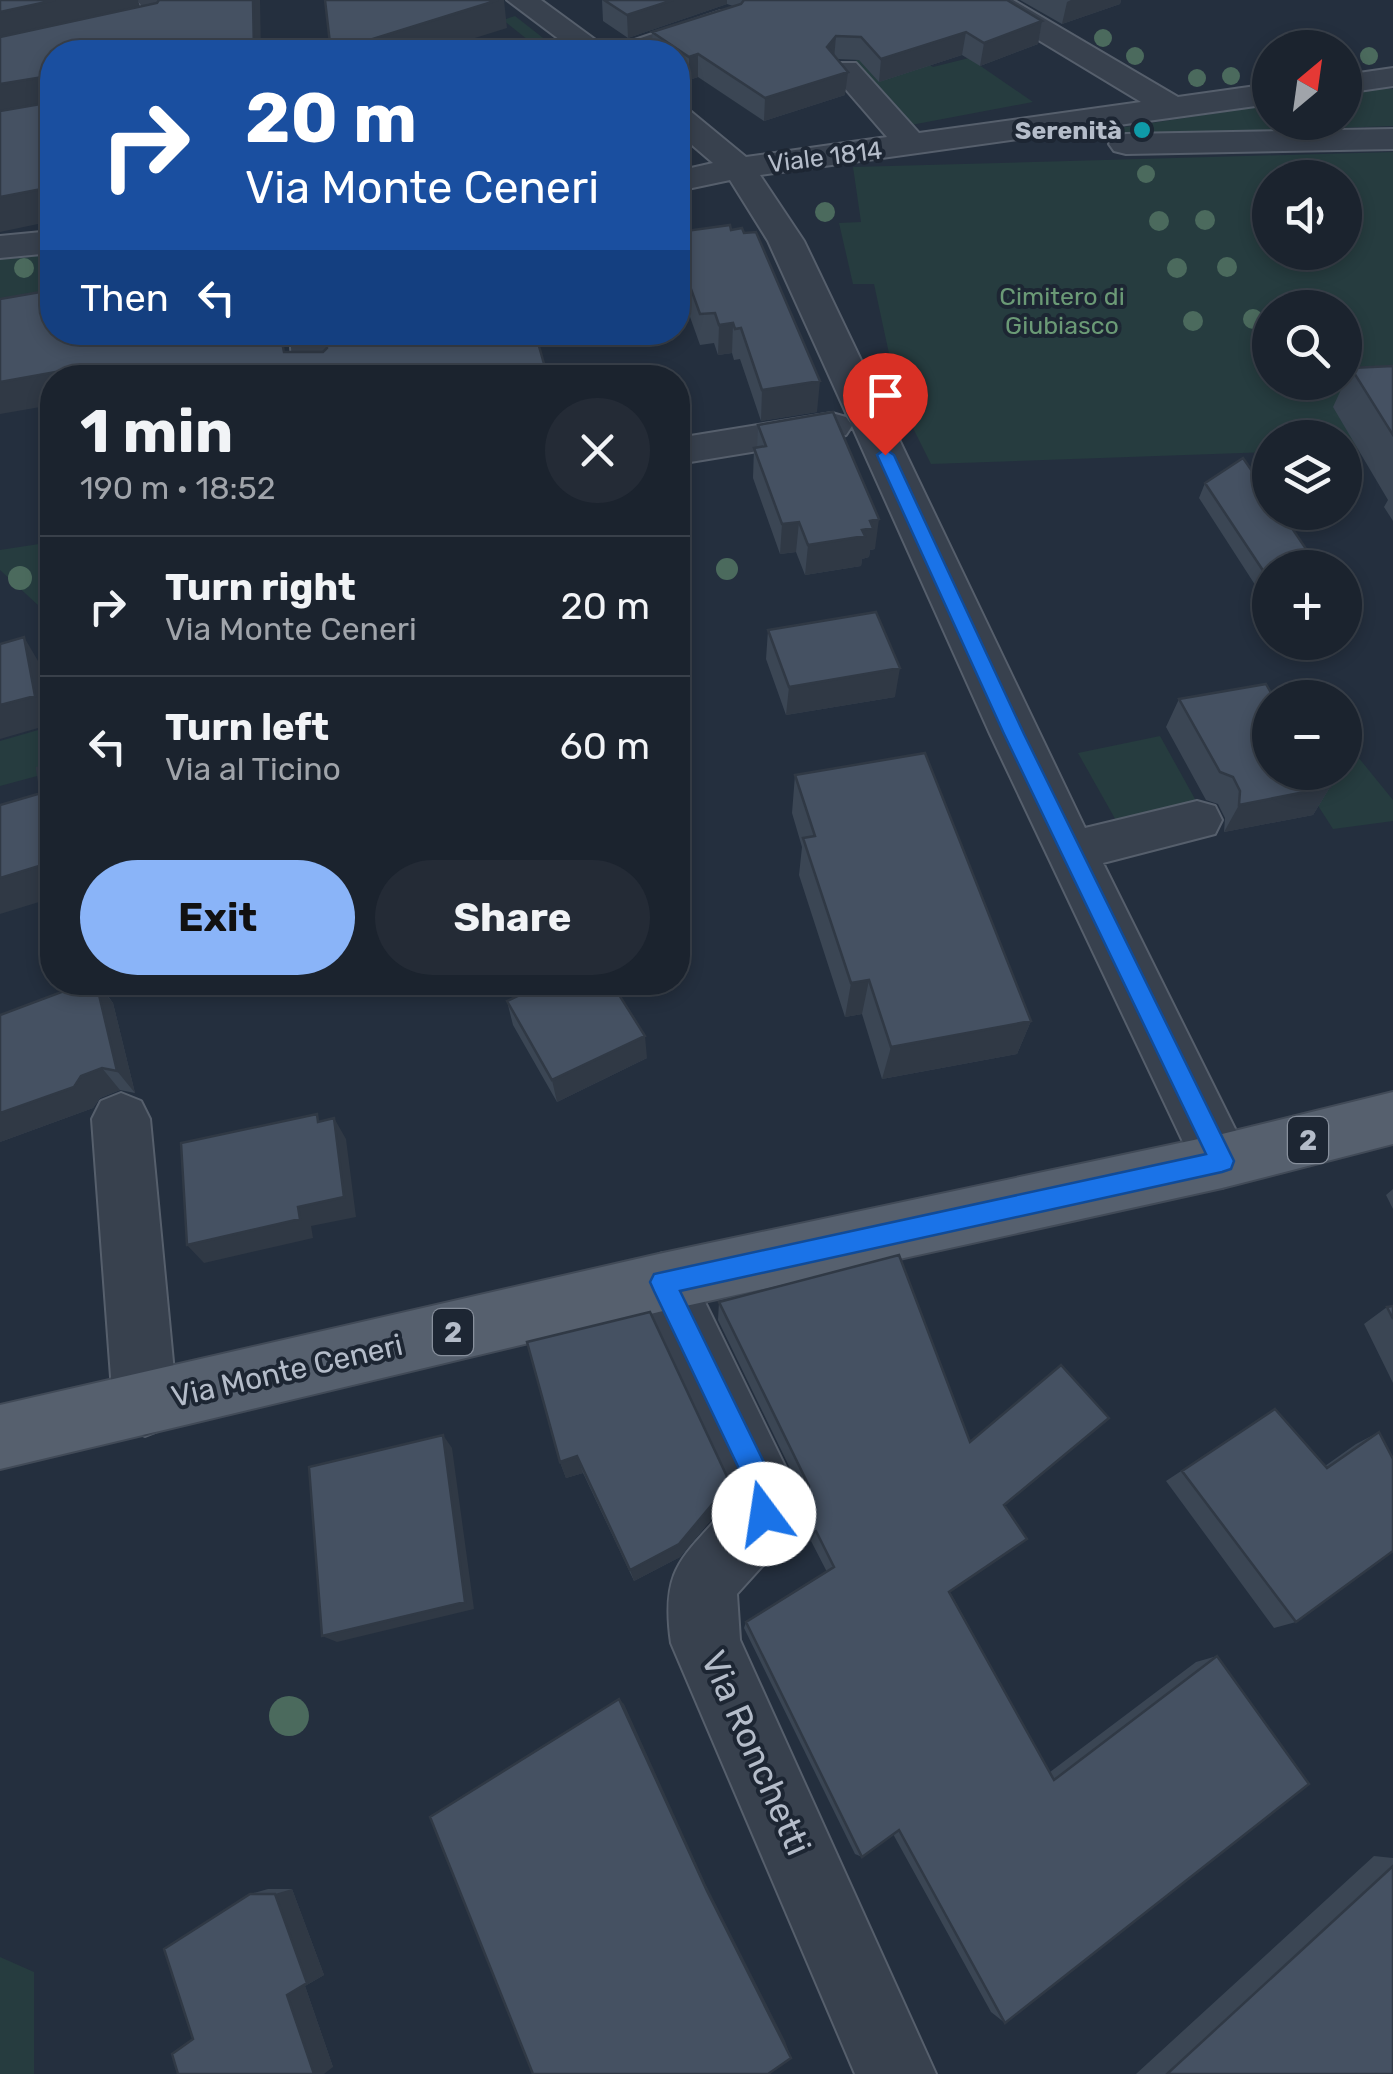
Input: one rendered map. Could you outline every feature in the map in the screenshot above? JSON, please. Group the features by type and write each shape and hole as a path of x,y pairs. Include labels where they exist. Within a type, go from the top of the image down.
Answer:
{"main road":[{"name":"Via Monte Ceneri","path":"0,1437 663,1282 1222,1161 1393,1118"}],"street":[{"path":"82,40 154,24 162,13 152,0"},
{"path":"522,0 577,40"},
{"path":"992,0 1172,108"},
{"path":"658,40 728,17"},
{"path":"0,58 40,49"},
{"name":"Viale 1814","path":"845,70 912,146"},
{"path":"1362,82 1393,77"},
{"name":"Viale 1814","path":"690,178 1252,97"},
{"path":"690,127 739,168 786,240 1071,851 1222,1161"},
{"path":"1032,130 1062,143 1393,139"},
{"path":"0,247 40,243"},
{"path":"690,449 869,420"},
{"path":"1071,851 1198,820"},
{"path":"121,1120 145,1404"},
{"name":"Via Ronchetti","path":"663,1282 768,1499 757,1526 719,1560 700,1596 706,1643 857,1978 896,2074"}],"green space":[{"path":"515,16 546,40 528,40 503,20"},
{"path":"887,36 933,67 969,58 1033,102 911,125 855,61 874,52"},
{"path":"1393,89 1393,126 1362,127 1362,91"},
{"path":"1252,108 1252,131 1098,136 1092,132"},
{"name":"Cimitero di Giubiasco","path":"1393,152 1393,448 1362,449 1362,420 1252,420 1252,453 931,464 899,400 874,284 853,284 839,223 861,222 853,167"},
{"path":"40,255 40,323 0,331 0,259"},
{"path":"40,544 40,607 0,570 0,550"},
{"path":"40,729 40,775 0,786 0,741"},
{"path":"1160,736 1200,808 1118,824 1078,753"},
{"path":"1362,762 1393,800 1393,821 1333,829 1308,790 1362,790"},
{"path":"0,1957 34,1972 34,2074 0,2074"}],"building":[{"path":"0,0 55,0 0,12"},
{"path":"253,0 254,40 40,40 40,77 0,84 0,37 157,3"},
{"path":"325,0 498,0 370,40 330,40"},
{"path":"604,0 673,0 627,15"},
{"path":"744,0 1007,0 1042,21 984,43 966,32 881,59 861,37 836,36 827,47 848,72 765,98 698,54 690,57 690,40 664,40 652,32"},
{"path":"40,104 40,189 0,197 0,111"},
{"path":"730,225 731,230 756,232 820,381 762,390 741,328 735,329 733,323 719,325 715,313 700,314 690,286 690,230"},
{"path":"40,292 40,345 283,345 284,352 323,352 327,345 539,345 544,365 40,365 40,375 0,382 0,299"},
{"path":"1393,366 1393,435 1362,386 1362,367"},
{"path":"833,412 879,519 870,521 873,528 862,530 865,536 808,545 799,522 782,524 754,448 766,446 758,425"},
{"path":"1243,458 1252,471 1252,530 1293,530 1307,550 1252,550 1252,554 1205,483"},
{"path":"876,612 900,668 789,687 768,630"},
{"path":"24,637 35,696 0,705 0,644"},
{"path":"1252,686 1252,790 1315,790 1239,805 1240,791 1233,777 1220,772 1179,699"},
{"path":"925,753 1031,1021 891,1047 869,980 851,983 803,838 815,836 795,775"},
{"path":"40,793 40,866 0,878 0,805"},
{"path":"53,995 99,995 117,1071 102,1068 81,1076 74,1087 0,1113 0,1015"},
{"path":"520,995 619,995 645,1036 552,1080 507,1001"},
{"path":"317,1114 318,1122 334,1118 344,1197 298,1207 300,1219 187,1245 181,1143"},
{"path":"899,1255 970,1442 1061,1365 1109,1418 1004,1505 1027,1539 949,1592 1054,1780 1217,1656 1309,1784 1005,2023 899,1830 862,1857 746,1622 834,1567 816,1531 781,1545 790,1535 809,1486 719,1302"},
{"path":"650,1312 730,1483 679,1544 630,1570 577,1456 560,1462 527,1342"},
{"path":"1275,1409 1327,1468 1379,1432 1393,1459 1393,1551 1296,1622 1182,1471"},
{"path":"443,1435 465,1602 322,1636 309,1467"},
{"path":"619,1699 707,1891 791,2058 768,2074 533,2074 430,1817"},
{"path":"1393,1866 1393,2074 1167,2074"},
{"path":"250,1894 275,1894 307,1983 287,1995 314,2074 178,2074 172,2054 193,2039 164,1949"}],"place":[{"name":"Serenità","path":"1142,130"}],"route":[{"path":"764,1514 768,1499 663,1282 1222,1161 1014,734 885,455"}]}
